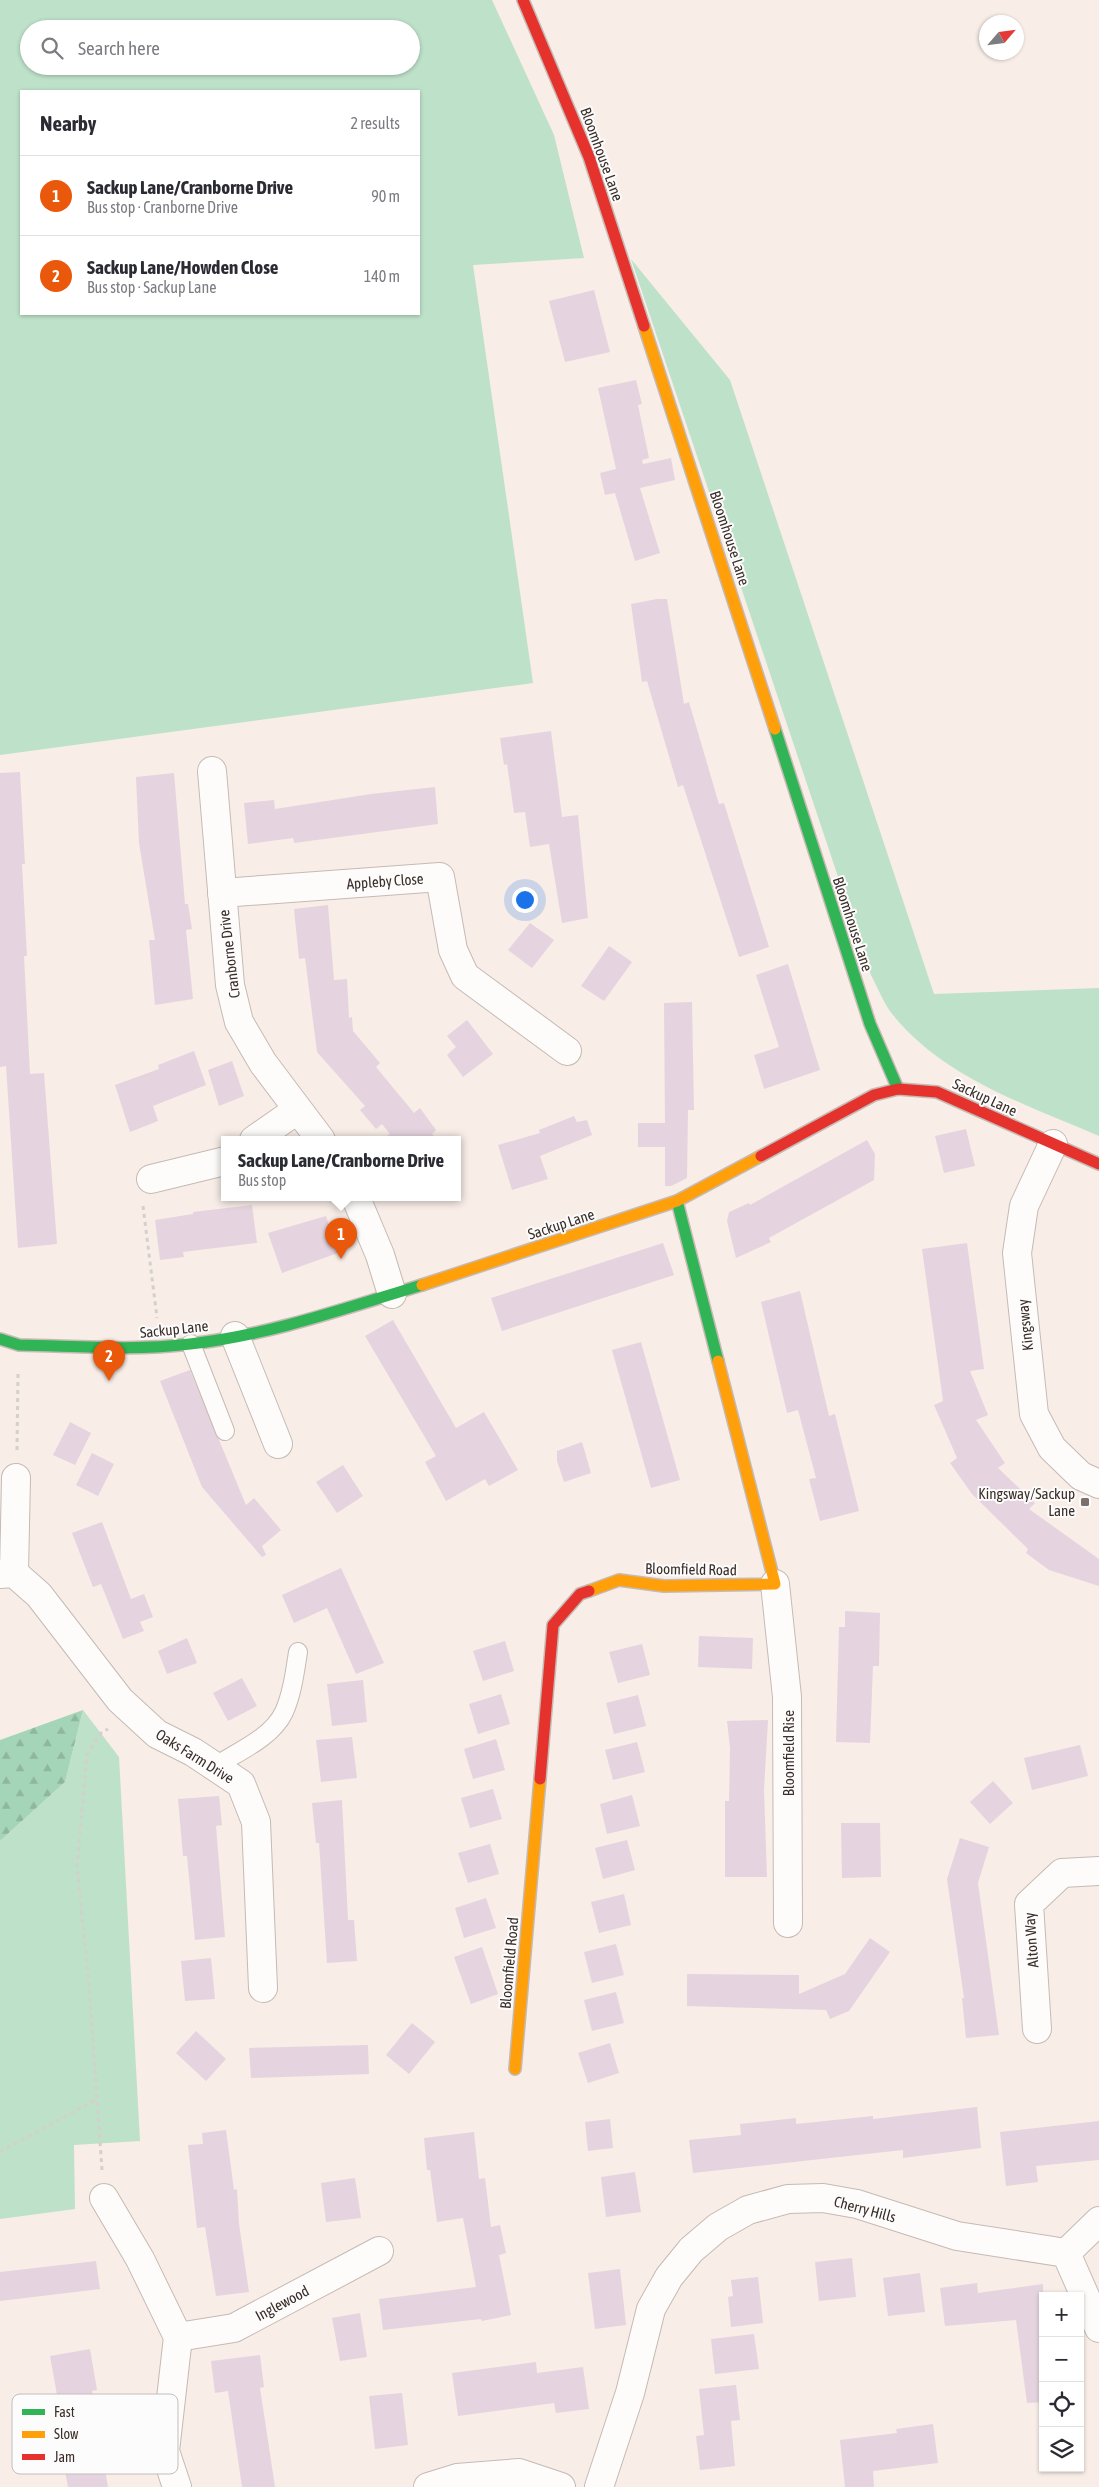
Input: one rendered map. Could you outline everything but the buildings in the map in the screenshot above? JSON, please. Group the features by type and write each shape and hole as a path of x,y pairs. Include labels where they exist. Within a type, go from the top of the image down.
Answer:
{"street":[{"name":"Bloomhouse Lane","path":"523,0 589,157 870,1024 898,1090"},
{"name":"Cranborne Drive","path":"212,771 230,985 239,1022 263,1063 318,1136"},
{"name":"Appleby Close","path":"222,893 440,877 453,950 465,976 567,1051"},
{"name":"Sackup Lane","path":"0,1339 19,1345 140,1348 191,1344 288,1326 677,1201 874,1095 898,1090 937,1092 1099,1164"},
{"path":"260,1136 297,1110"},
{"name":"Kingsway","path":"1053,1144 1024,1206 1017,1253 1034,1414 1052,1448 1081,1476 1099,1484"},
{"path":"151,1179 221,1162"},
{"path":"357,1201 380,1255 392,1294"},
{"path":"677,1201 775,1584"},
{"path":"235,1336 278,1444"},
{"name":"Oaks Farm Drive","path":"16,1478 7,1574 39,1595 120,1700 157,1734 193,1752 241,1784 256,1822 263,1988"},
{"name":"Bloomfield Road","path":"516,2069 553,1625 580,1594 619,1580 664,1586 775,1584"},
{"name":"Bloomfield Rise","path":"775,1584 788,1697 788,1923"},
{"name":"Alton Way","path":"1038,2029 1029,1904 1062,1873 1099,1872"},
{"path":"104,2198 140,2259 178,2337 172,2394"},
{"name":"Cherry Hills","path":"599,2487 630,2393 651,2309 669,2277 691,2250 718,2227 748,2210 788,2199 823,2198 856,2204 957,2236 1066,2253"},
{"path":"1099,2222 1066,2253 1099,2328"},
{"name":"Inglewood","path":"178,2337 234,2328 380,2250"},
{"path":"428,2487 458,2478 519,2473 561,2487"},
{"path":"173,2474 177,2487"}],"lane":[{"path":"191,1344 225,1431"},
{"path":"214,1766 265,1735 283,1714 292,1684 298,1652"}],"path":[{"path":"151,1179 142,1208 161,1346"},
{"path":"16,1478 19,1345"},
{"path":"104,2198 78,1867 86,1754 101,1733 136,1714"},
{"path":"0,2152 97,2099"}],"green space":[{"path":"0,0 492,0 554,135 584,258 473,265 533,683 0,755"},
{"path":"631,259 730,380 934,994 1099,988 1099,1136 1016,1101 962,1073 914,1037 893,1015 884,1001 871,975"},
{"path":"83,1710 119,1757 140,2141 74,2145 75,2209 0,2219 0,1841 65,1782"},
{"path":"83,1710 65,1782 0,1841 0,1740"}],"traffic: fast":[{"path":"775,729 870,1024 898,1089"},
{"path":"677,1201 718,1361"},
{"path":"0,1339 19,1345 83,1347 126,1348 190,1344 220,1340 279,1327 422,1285"}],"traffic: slow":[{"path":"644,326 775,729"},
{"path":"422,1285 677,1201 761,1156"},
{"path":"589,1591 619,1580 664,1586 775,1584 718,1361"},
{"path":"515,2069 540,1779"}],"traffic: jam":[{"path":"523,0 589,157 644,326"},
{"path":"761,1156 874,1095 898,1089 937,1092 1099,1164"},
{"path":"540,1779 553,1625 580,1594 589,1591"}],"place":[{"name":"Sackup Lane/Cranborne Drive","path":"341,1259"},
{"name":"Sackup Lane/Howden Close","path":"109,1381"},
{"name":"Kingsway/Sackup Lane","path":"1085,1502"}]}
